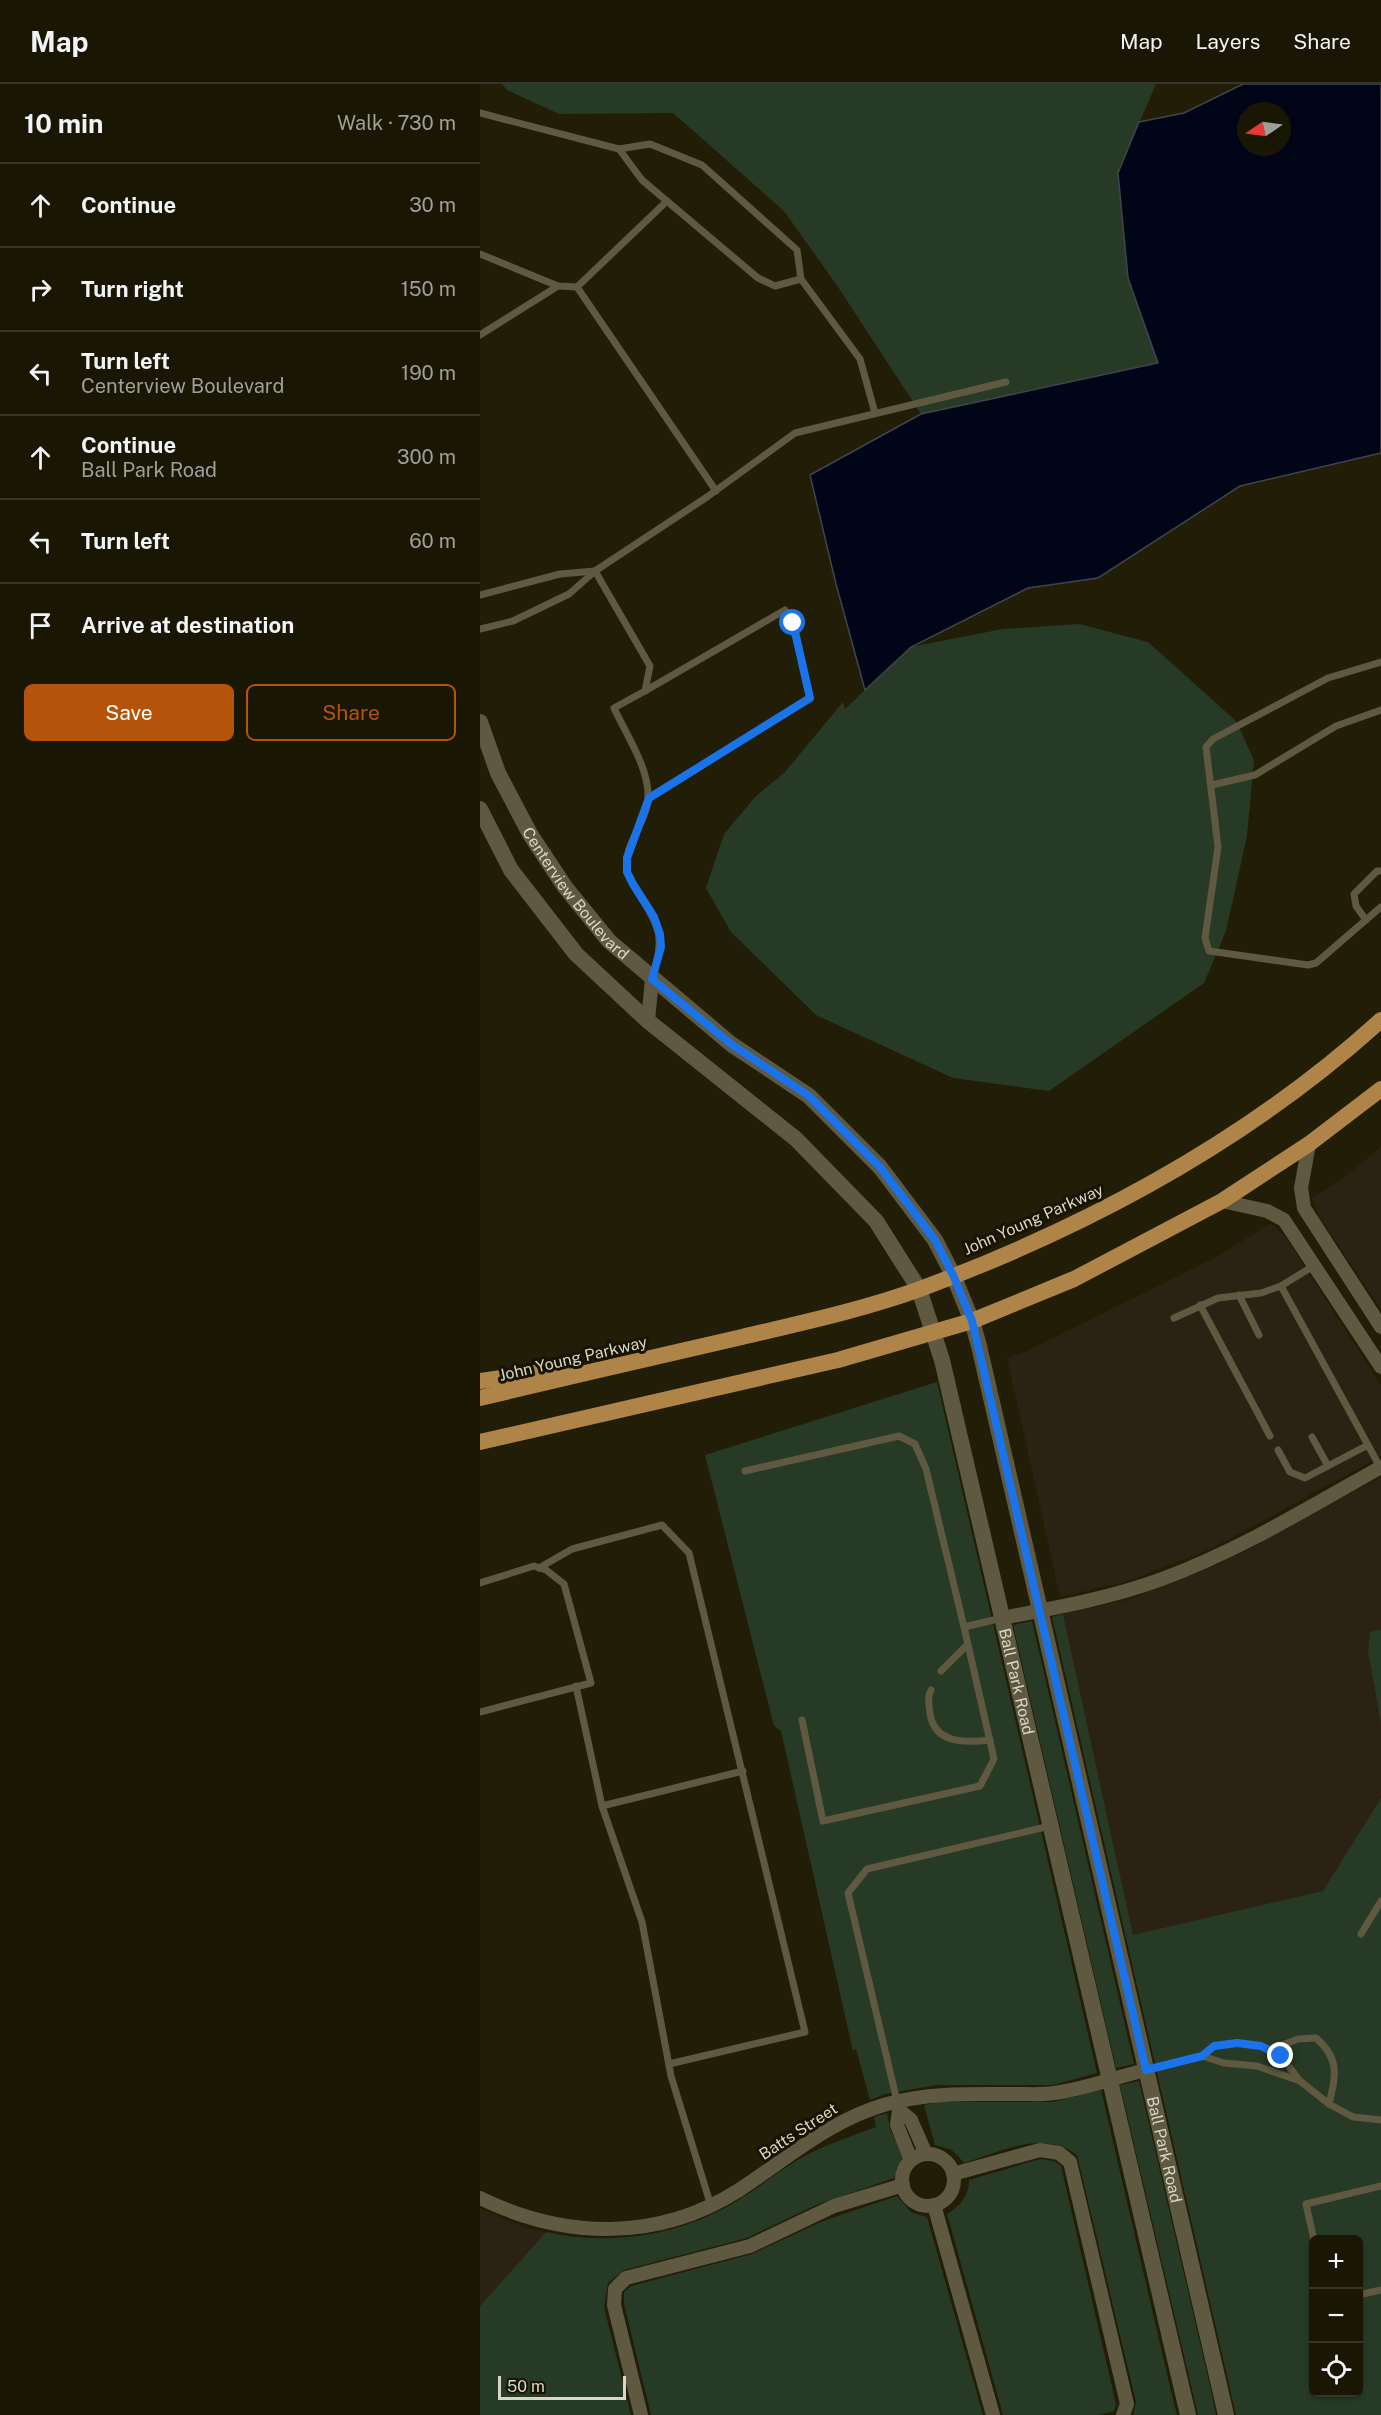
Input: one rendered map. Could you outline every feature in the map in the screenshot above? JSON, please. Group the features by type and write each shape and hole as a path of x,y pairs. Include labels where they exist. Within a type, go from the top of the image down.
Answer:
{"highway":[{"name":"John Young Parkway","path":"480,1398 833,1314 920,1289 1029,1244 1144,1189 1257,1117 1344,1053 1381,1020"},
{"path":"480,1442 838,1360 972,1321 1074,1280 1222,1201 1309,1144 1381,1089"},
{"path":"480,1381 675,1352"}],"street":[{"name":"Centerview Boulevard","path":"480,723 498,773 535,843 565,887 609,941 731,1044 809,1096 880,1167 935,1240 953,1275 972,1321"},
{"name":"Centerview Boulevard","path":"480,809 511,870 576,954 648,1021 796,1139 876,1221 920,1289 934,1333"},
{"path":"648,1021 652,979"},
{"path":"1309,1144 1300,1188 1304,1208 1381,1327"},
{"path":"1222,1201 1267,1211 1284,1220 1381,1367"},
{"path":"1315,1265 1332,1253"},
{"name":"Ball Park Road","path":"972,1321 1226,2415"},
{"name":"Ball Park Road","path":"934,1333 1188,2415"},
{"path":"1002,1618 1162,1580 1275,1526 1381,1467"},
{"name":"Batts Street","path":"480,2198 528,2219 574,2229 617,2230 657,2224 711,2206 738,2191 821,2132 854,2115 938,2094 1054,2093 1146,2070"},
{"path":"898,2105 911,2120 926,2154"},
{"path":"898,2105 897,2125 911,2160"},
{"path":"953,2174 1040,2150 1059,2153 1070,2162 1126,2404 1123,2415"},
{"path":"926,2154 940,2157 953,2174 954,2182 947,2197 934,2205 914,2202 903,2185 905,2168 911,2160 926,2154"},
{"path":"641,2415 614,2305 615,2289 626,2278 750,2246 834,2206 903,2185"},
{"path":"934,2205 993,2415"}],"lane":[{"path":"480,113 619,149 650,144 702,165 797,250 801,279 860,359 875,413"},
{"path":"619,149 642,180 758,278 775,286 801,279"},
{"path":"480,254 558,286 577,287 667,201"},
{"path":"480,335 558,286"},
{"path":"577,287 716,491"},
{"path":"480,630 513,621 569,594 595,571 716,491 795,433 1006,382"},
{"path":"480,595 560,574 595,571"},
{"path":"595,571 650,666 645,692"},
{"path":"649,798 810,698 793,623 785,610 614,708 644,774 649,798 627,858 627,872 654,917 660,934 661,947 652,979"},
{"path":"1381,662 1328,678 1213,739 1206,747 1218,847 1205,938 1209,951 1308,965 1316,963 1381,907"},
{"path":"1212,785 1255,775 1336,726 1381,710"},
{"path":"1366,920 1356,906 1354,894 1377,871 1381,871"},
{"path":"1174,1318 1218,1298 1261,1293 1281,1286 1315,1265"},
{"path":"1281,1286 1381,1467"},
{"path":"1239,1295 1259,1335"},
{"path":"1200,1305 1270,1436"},
{"path":"745,1471 899,1436 915,1444 926,1469 994,1759 980,1786 823,1821 802,1719"},
{"path":"1312,1437 1328,1466"},
{"path":"1278,1450 1290,1472 1305,1478 1368,1445"},
{"path":"539,1568 572,1549 662,1525 689,1553 805,2032 669,2064"},
{"path":"480,1583 534,1566 546,1570 564,1584 591,1683 480,1712"},
{"path":"964,1628 1002,1618"},
{"path":"940,1671 968,1644"},
{"path":"576,1686 602,1806 642,1922 669,2064 711,2206"},
{"path":"931,1690 928,1696 930,1718 945,1738 965,1743 990,1740"},
{"path":"602,1806 743,1771"},
{"path":"898,2105 848,1893 867,1869 1050,1826"},
{"path":"1361,1934 1381,1901"},
{"path":"1269,2050 1298,2039 1316,2038 1329,2049 1336,2075 1329,2104"},
{"path":"1146,2070 1202,2056 1214,2046 1237,2043 1261,2046 1281,2056 1300,2081 1329,2104 1353,2117 1381,2121"},
{"path":"1202,2056 1224,2063 1257,2066 1300,2081"},
{"path":"1313,2235 1306,2204 1381,2186"},
{"path":"1363,2294 1381,2290"}],"shaded area":[{"path":"1381,1147 1381,1309 1319,1216 1312,1198 1342,1179"},
{"path":"1271,1223 1286,1238 1381,1385 1381,1456 1211,1549 1125,1582 1060,1597 1007,1358 1025,1352 1218,1256"},
{"path":"1381,1477 1381,1630 1370,1633 1368,1652 1381,1724 1381,1798 1324,1891 1133,1936 1063,1614 1130,1599 1219,1564"},
{"path":"480,2208 523,2227 546,2232 480,2306"}],"green space":[{"path":"502,84 1156,84 1118,173 1128,278 1158,363 921,414 838,287 784,211 673,113 559,114 507,90"},
{"path":"1079,624 1148,642 1236,721 1254,760 1247,836 1226,931 1204,983 1049,1091 953,1078 816,1015 731,932 706,888 724,834 756,796 784,773 843,702 845,709 910,647 1003,629"},
{"path":"937,1382 1097,2073 1053,2085 937,2085 885,2094 870,2100 856,2049 853,2051 781,1731 774,1726 705,1455"},
{"path":"1063,1614 1133,1935 1323,1891 1381,1798 1381,2415 1236,2415 1052,1617"},
{"path":"1032,1621 1134,2064 1116,2068 1013,1625"},
{"path":"1381,1630 1381,1724 1368,1652 1370,1632"},
{"path":"1139,2081 1216,2415 1198,2415 1120,2085"},
{"path":"1101,2090 1177,2415 1133,2415 1136,2402 1077,2155 1064,2147 1036,2143 1021,2145 964,2163 952,2150 935,2145 924,2105 940,2102 1053,2102"},
{"path":"887,2113 890,2129 904,2157 894,2178 816,2205 747,2238 624,2270 608,2283 604,2307 631,2415 480,2415 480,2306 546,2232 571,2236 622,2238 673,2229 697,2221 743,2197 806,2156 835,2142 876,2127 874,2117"},
{"path":"1040,2159 1054,2161 1061,2166 1116,2404 1114,2411 1098,2415 1003,2415 947,2214 963,2200 969,2180"},
{"path":"897,2196 911,2212 927,2217 983,2415 651,2415 624,2304 624,2292 631,2286 752,2254 823,2221"}],"water":[{"path":"1243,84 1381,84 1381,453 1240,486 1098,578 1028,588 911,647 865,690 836,584 810,475 921,414 1158,363 1128,278 1118,173 1139,122 1184,113"}],"route":[{"path":"793,623 810,698 649,798 627,858 627,872 654,917 660,934 661,947 652,979 731,1044 809,1096 880,1167 935,1240 953,1275 972,1321 1146,2070 1202,2056 1214,2046 1237,2043 1261,2046 1281,2056"}]}
